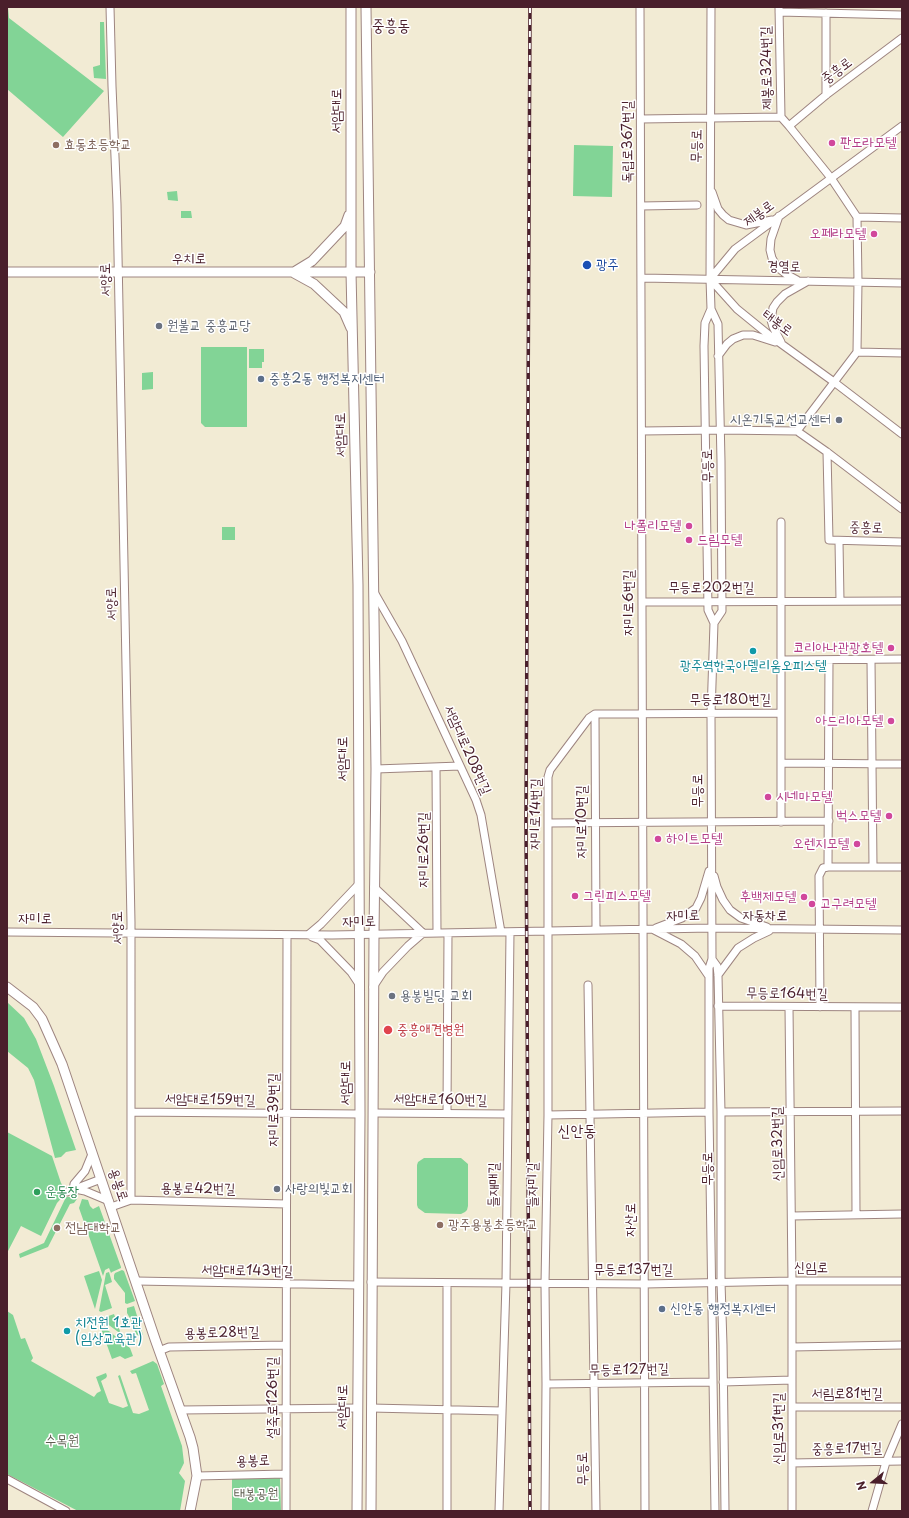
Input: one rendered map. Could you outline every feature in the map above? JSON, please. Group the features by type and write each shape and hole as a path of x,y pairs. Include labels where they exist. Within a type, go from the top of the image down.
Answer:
{"main road":[{"name":"서암대로","path":"351,7 351,272 358,585 360,1114 357,1511"},
{"name":"서암대로","path":"366,7 376,769 373,988 371,1511"},
{"path":"293,272 312,261 345,226 351,208"},
{"name":"우치로","path":"7,272 370,272"},
{"path":"293,272 314,284 344,312 353,331"},
{"name":"용봉로","path":"7,988 38,1012 62,1064 193,1448 197,1476 190,1511"}],"street":[{"name":"서양로","path":"110,7 119,273 132,932 131,1200"},
{"name":"독립로367번길","path":"640,7 642,278"},
{"name":"무등로","path":"711,7 710,279 711,309 718,324 722,611 714,623"},
{"name":"제봉로324번길","path":"826,13 779,10 781,117 831,178"},
{"path":"826,95 826,13 902,15"},
{"name":"중흥로","path":"789,126 826,95 902,38"},
{"path":"641,119 781,117"},
{"name":"제봉로","path":"710,279 735,249 902,126"},
{"path":"796,431 857,352 857,217 831,178"},
{"path":"710,185 718,208 729,220 746,225 777,218 771,239 770,250 772,258 777,267 799,281"},
{"path":"641,206 697,205"},
{"path":"857,217 902,218"},
{"name":"경열로","path":"642,278 902,283"},
{"name":"자미로6번길","path":"642,278 644,929"},
{"name":"태봉로","path":"710,279 738,309 902,434"},
{"path":"782,344 771,320 773,308 785,294 809,281"},
{"name":"무등로","path":"711,309 705,322 708,610 714,623 711,714 712,959 709,968 709,1112 715,1511"},
{"path":"718,356 727,344 733,339 743,335 753,335 782,344"},
{"path":"857,352 902,354"},
{"path":"642,431 796,431 827,452 902,509"},
{"name":"중흥로","path":"827,452 830,540 902,542"},
{"path":"781,522 781,713"},
{"path":"839,541 840,601"},
{"name":"서암대로208번길","path":"374,592 402,641 476,800 481,815 502,932"},
{"name":"무등로202번길","path":"642,602 902,601"},
{"path":"781,660 902,659"},
{"path":"828,867 829,660"},
{"path":"871,660 873,867"},
{"name":"무등로180번길","path":"643,714 781,713 781,822"},
{"path":"595,714 643,714"},
{"name":"자미로10번길","path":"595,714 596,930"},
{"name":"자미로14번길","path":"547,932 549,823 548,777 550,770 589,718 595,714"},
{"path":"781,763 902,764"},
{"path":"376,769 460,766"},
{"name":"자미로26번길","path":"436,767 437,933"},
{"path":"549,823 829,822"},
{"path":"652,929 682,918 696,908 701,898 711,864"},
{"path":"711,864 717,887 730,910 741,918 773,929"},
{"path":"820,1007 819,876 823,868 902,867"},
{"path":"358,885 321,924 308,935 320,940 351,972 359,984"},
{"path":"373,988 383,972 423,933 374,887"},
{"name":"자미로","path":"7,932 132,932 308,935 711,928"},
{"name":"자동차로","path":"711,928 902,930"},
{"name":"자산로","path":"644,929 645,1511"},
{"path":"652,929 682,944 695,956 709,976"},
{"path":"718,976 738,948 773,929"},
{"name":"들재매길","path":"499,1511 506,1283 510,932"},
{"name":"들자미길","path":"545,1511 545,1284 548,1115 547,932"},
{"path":"447,1113 448,933"},
{"name":"자미로39번길","path":"286,1284 287,935"},
{"name":"무등로","path":"712,959 717,966 718,976 722,1112 721,1282 724,1382 725,1511"},
{"name":"무등로","path":"588,985 596,1511"},
{"name":"무등로164번길","path":"718,1006 855,1008 902,1007"},
{"name":"신임로32번길","path":"789,1007 792,1281"},
{"path":"855,1008 856,1215"},
{"name":"서암대로159번길","path":"132,1112 360,1114"},
{"name":"서암대로160번길","path":"373,1112 508,1114"},
{"path":"548,1115 709,1112"},
{"path":"722,1112 902,1112"},
{"path":"72,1190 74,1184 85,1171 92,1154"},
{"path":"72,1190 101,1179"},
{"path":"72,1190 85,1191 110,1204"},
{"name":"용봉로42번길","path":"110,1204 131,1200 286,1204"},
{"path":"792,1216 902,1214"},
{"name":"서암대로143번길","path":"136,1281 358,1285"},
{"name":"신임로31번길","path":"792,1281 792,1511"},
{"name":"신임로","path":"721,1282 902,1281"},
{"name":"무등로137번길","path":"372,1282 644,1284 721,1282"},
{"path":"447,1511 448,1283"},
{"name":"설죽로126번길","path":"286,1284 286,1511"},
{"name":"용봉로28번길","path":"159,1351 169,1347 286,1345"},
{"path":"792,1347 902,1345"},
{"path":"724,1382 792,1380"},
{"name":"무등로127번길","path":"546,1384 712,1382"},
{"name":"서림로81번길","path":"792,1408 902,1407"},
{"path":"181,1410 357,1408"},
{"path":"371,1408 502,1411"},
{"path":"872,1511 886,1462 902,1424"},
{"name":"중흥로17번길","path":"792,1463 902,1461"},
{"name":"용봉로","path":"197,1476 286,1474"},
{"path":"7,1480 66,1511"}],"green space":[{"path":"7,7 9,18 104,91 63,137 7,89"},
{"path":"100,22 104,22 106,79 94,78 93,67 100,65"},
{"path":"574,145 613,146 612,197 573,196"},
{"path":"177,191 178,201 168,200 167,192"},
{"path":"181,211 191,211 192,218 181,218"},
{"path":"201,347 247,347 247,427 205,427 201,423"},
{"path":"249,349 264,349 264,362 262,362 262,368 249,368"},
{"path":"153,372 153,389 142,390 142,373"},
{"path":"222,527 235,527 235,540 222,540"},
{"path":"7,1002 24,1018 36,1039 54,1086 76,1150 66,1152 61,1157 55,1158 34,1080 28,1068 7,1051"},
{"name":"운동장","path":"7,1132 52,1156 61,1183 67,1192 57,1203 41,1236 21,1226 7,1253"},
{"path":"424,1158 461,1158 468,1164 468,1206 465,1212 461,1214 425,1213 418,1208 417,1165 418,1162"},
{"path":"66,1197 74,1197 77,1199 74,1203 70,1204 48,1247 20,1258 19,1254 44,1243"},
{"path":"82,1199 88,1200 93,1209 99,1206 121,1267 111,1273 109,1268 105,1270 103,1276 79,1208"},
{"path":"122,1270 124,1271 135,1301 127,1304 125,1303 125,1293 114,1279 115,1273"},
{"path":"99,1271 102,1280 95,1309 84,1276"},
{"path":"109,1272 112,1282 105,1285 112,1308 101,1312 99,1311 106,1273"},
{"path":"134,1306 143,1335 138,1336 135,1332 134,1326 127,1313 127,1308"},
{"name":"수목원","path":"7,1311 13,1315 21,1339 25,1338 33,1358 31,1361 94,1397 101,1391 96,1377 106,1373 106,1378 101,1381 109,1403 123,1408 128,1406 118,1376 120,1375 133,1413 139,1414 149,1410 136,1373 132,1374 130,1371 153,1361 157,1364 164,1384 161,1386 182,1446 184,1463 179,1473 185,1481 180,1511 78,1511 7,1474"},
{"path":"114,1314 121,1334 102,1320 103,1318"},
{"path":"99,1323 130,1348 133,1356 125,1359 120,1356 112,1359"},
{"name":"태봉공원","path":"280,1478 281,1511 232,1511 232,1479"}],"railway":[{"path":"530,7 526,821 530,1511"}],"place":[{"name":"판도라모텔","path":"832,143"},
{"name":"효동초등학교","path":"56,145"},
{"name":"오페라모텔","path":"874,234"},
{"name":"광주","path":"587,265"},
{"name":"원불교 중흥교당","path":"159,326"},
{"name":"중흥2동 행정복지센터","path":"261,379"},
{"name":"시온기독교선교센터","path":"839,420"},
{"name":"나폴리모텔","path":"689,526"},
{"name":"드림모텔","path":"689,540"},
{"name":"코리아나관광호텔","path":"891,648"},
{"name":"광주역한국아델리움오피스텔","path":"753,651"},
{"name":"아드리아모텔","path":"891,721"},
{"name":"시네마모텔","path":"768,797"},
{"name":"벅스모텔","path":"889,816"},
{"name":"하이트모텔","path":"658,839"},
{"name":"오렌지모텔","path":"857,844"},
{"name":"그린피스모텔","path":"575,896"},
{"name":"후백제모텔","path":"804,897"},
{"name":"고구려모텔","path":"812,904"},
{"name":"용봉빌딩 교회","path":"392,996"},
{"name":"중흥애견병원","path":"388,1030"},
{"name":"사랑의빛교회","path":"277,1189"},
{"name":"운동장","path":"37,1192"},
{"name":"광주용봉초등학교","path":"440,1225"},
{"name":"전남대학교","path":"57,1228"},
{"name":"신안동 행정복지센터","path":"662,1309"},
{"name":"치전원 1호관 (임상교육관)","path":"67,1331"}],"district":[{"name":"중흥동","path":"391,27"},
{"name":"신안동","path":"577,1132"}]}
